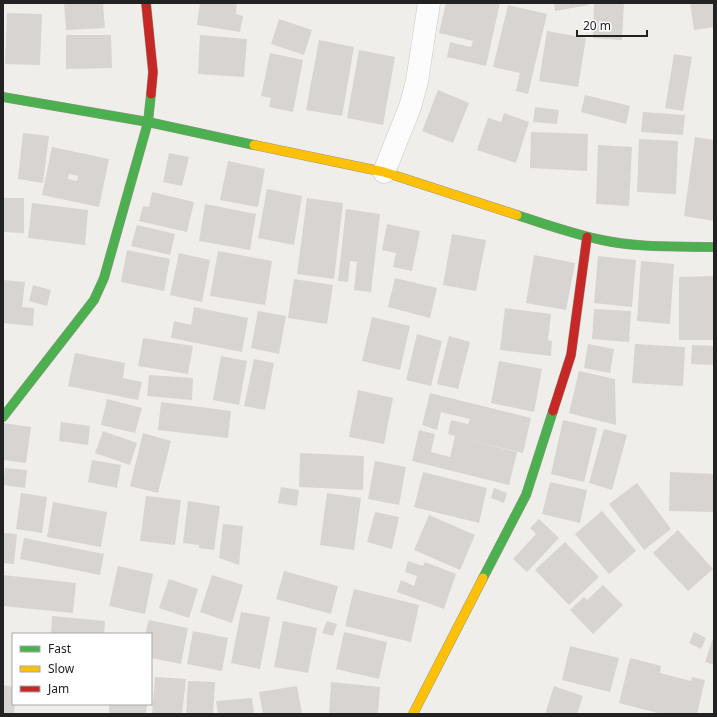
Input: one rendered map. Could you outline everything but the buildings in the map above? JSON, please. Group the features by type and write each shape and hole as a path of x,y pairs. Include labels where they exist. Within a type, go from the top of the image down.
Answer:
{"street":[{"path":"3,417 94,300 104,278 148,122 153,72 146,3"},
{"path":"384,172 410,107 417,81 429,3"},
{"path":"3,97 148,122 384,172 603,241 645,245 714,247"},
{"path":"413,714 526,495 571,355 587,237"}],"traffic: fast":[{"path":"3,417 94,300 104,278 148,122 151,94"},
{"path":"3,97 148,122 254,145"},
{"path":"517,215 580,235 616,243 658,246 714,247"},
{"path":"483,578 526,495 553,411"}],"traffic: slow":[{"path":"254,145 384,172 517,215"},
{"path":"413,714 483,578"}],"traffic: jam":[{"path":"146,3 153,72 151,94"},
{"path":"553,411 571,355 587,237"}]}
